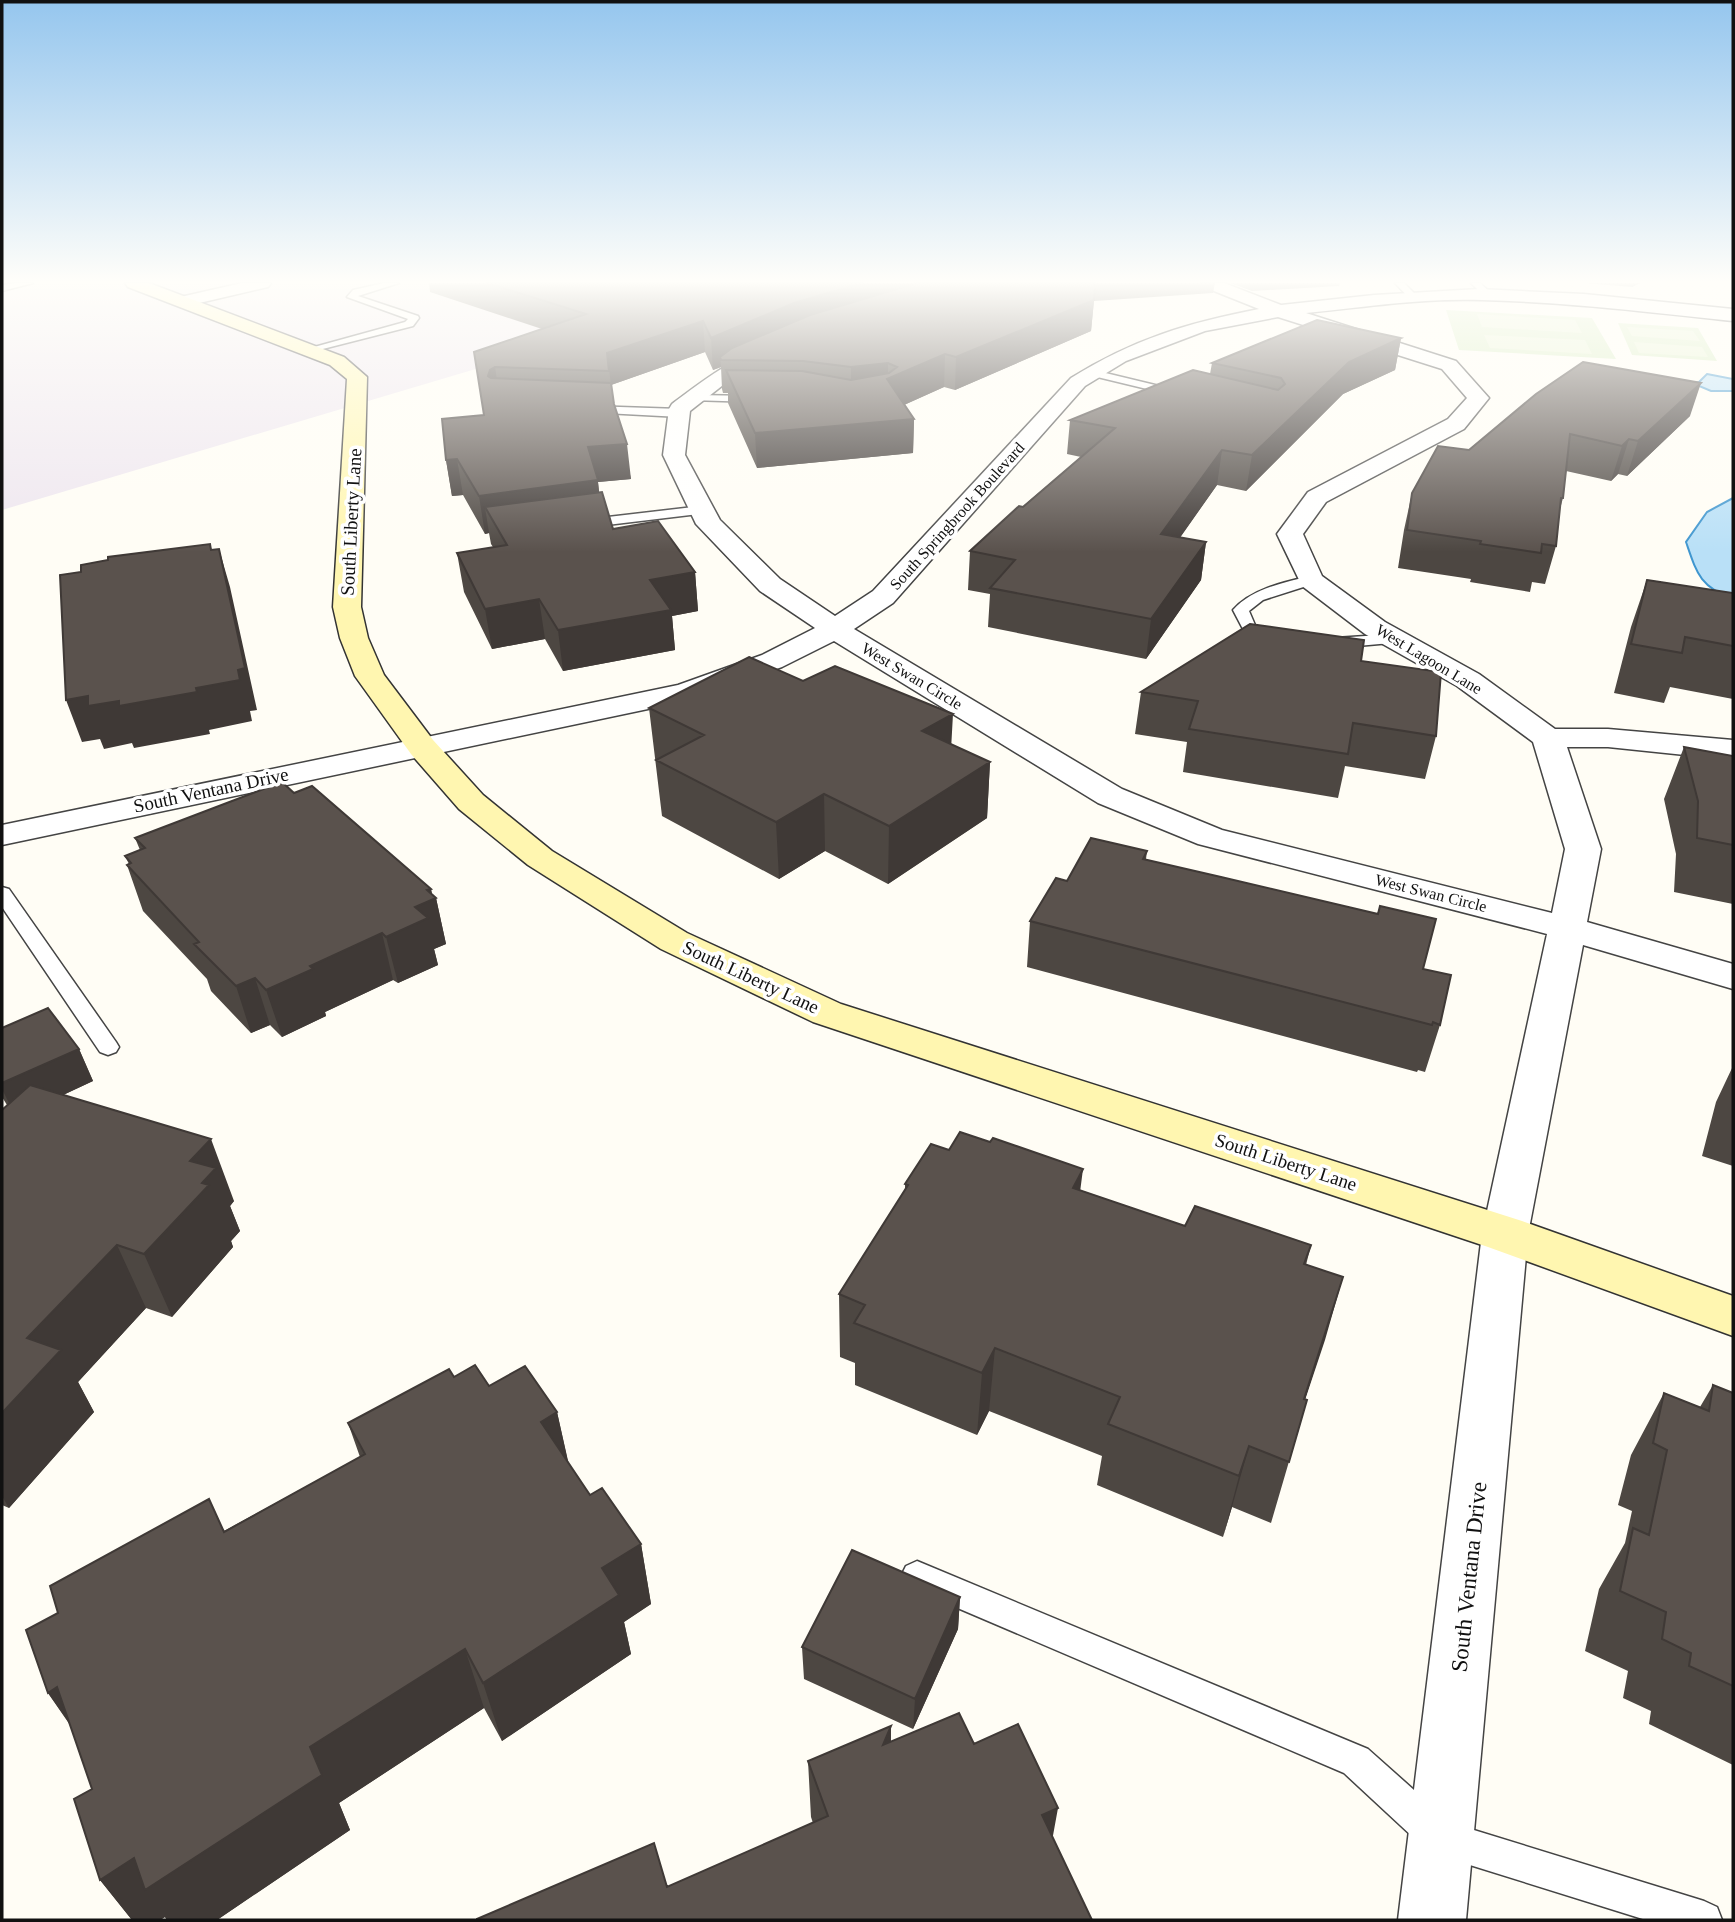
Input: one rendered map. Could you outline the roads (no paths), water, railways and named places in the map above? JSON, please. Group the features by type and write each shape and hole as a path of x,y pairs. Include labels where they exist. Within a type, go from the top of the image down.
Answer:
{"street":[{"name":"South Liberty Lane","path":"352,373 357,377 347,607 354,638 370,676 422,747 471,802 540,858 674,941 827,1013 1505,1234 1733,1316"},
{"path":"687,405 728,373"},
{"name":"South Springbrook Boulevard","path":"422,747 686,692 772,661 835,629 883,597 1078,382 1093,373"},
{"name":"West Lagoon Lane","path":"1456,373 1478,398 1456,424 1317,497 1290,534 1311,580 1375,628 1468,680 1548,738"},
{"name":"West Swan Circle","path":"687,405 674,455 709,524 770,586 835,629 1110,796 1210,836 1567,928 1733,977"},
{"path":"1505,1234 1583,849 1548,738 1608,738 1733,750"},
{"name":"South Ventana Drive","path":"2,835 422,747"},
{"name":"South Ventana Drive","path":"1432,1920 1505,1234"}],"lane":[{"path":"1093,373 1182,395"},
{"path":"570,409 773,399"},
{"path":"569,526 702,510"},
{"path":"1282,640 1250,628 1241,610 1258,597 1311,580"},
{"path":"1319,643 1396,639"},
{"path":"2,894 108,1047"},
{"path":"917,1576 1356,1761 1441,1838 1704,1920"}],"water":[{"path":"1707,374 1733,379 1733,391 1711,391 1692,383 1699,382"},
{"path":"1733,498 1733,599 1713,590 1701,578 1686,542 1707,512"}]}
